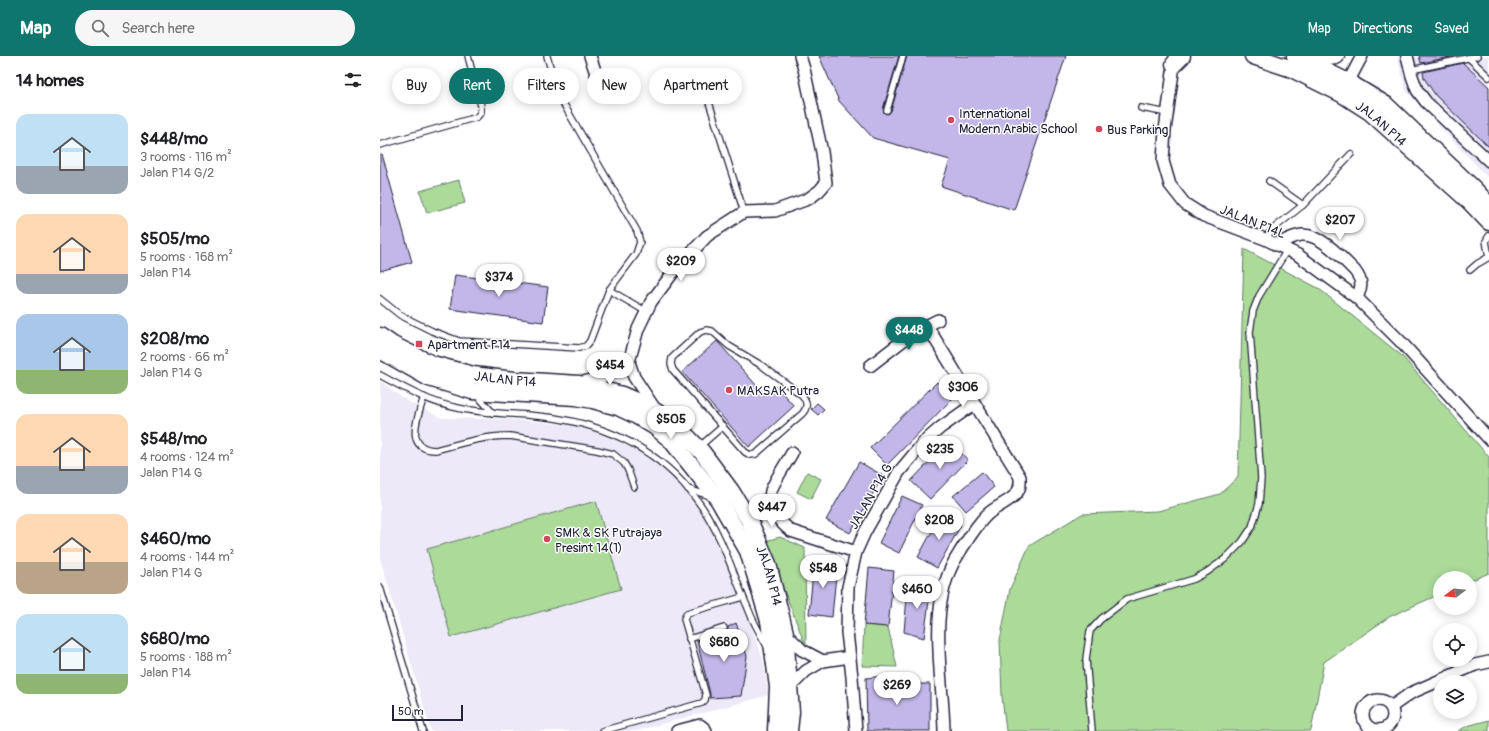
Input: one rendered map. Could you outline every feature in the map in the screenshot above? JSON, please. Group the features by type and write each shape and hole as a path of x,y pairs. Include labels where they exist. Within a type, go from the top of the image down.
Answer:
{"main road":[{"name":"JALAN P14","path":"1253,56 1345,88 1386,105 1474,188 1489,205"},
{"name":"JALAN P14","path":"1295,56 1345,88 1470,202 1489,222"},
{"path":"1310,56 1320,58 1336,56"},
{"name":"JALAN P14","path":"380,336 393,345 432,364 473,375 515,380 579,384 622,395 641,403 678,427 698,448 731,491 749,520 768,564 785,633 791,712 789,731"},
{"name":"JALAN P14","path":"380,350 429,378 472,391 576,397 618,407 654,426 671,440 718,499 748,551 769,622 778,687 776,731"}],"street":[{"path":"590,56 594,68"},
{"path":"658,413 634,377 629,362 638,329 652,302 676,270 707,236 744,212 775,211 808,199 819,191 826,183 822,152 800,56"},
{"path":"1345,88 1362,56"},
{"path":"1407,56 1417,90 1426,102 1489,162"},
{"name":"JALAN P14L","path":"1176,58 1163,161 1170,185 1185,204 1204,216 1265,239 1298,255 1357,298 1401,342 1489,438"},
{"path":"1276,245 1301,235 1310,235 1318,238 1355,270 1361,283 1361,289 1357,298"},
{"path":"870,366 914,332 938,320"},
{"path":"927,326 1020,477 1021,486 1016,494 988,514 955,561 946,580 941,602 939,622 939,652 944,731"},
{"path":"579,384 603,377 629,362"},
{"name":"JALAN P14 G","path":"856,731 847,632 848,587 856,552 865,532 899,472 924,442 940,428 974,404"},
{"path":"792,453 771,492 773,510 784,525 791,531 856,552"},
{"path":"785,633 802,650 823,661"},
{"path":"789,688 806,671 823,661 850,656"},
{"path":"1391,707 1412,693 1475,665 1489,662"},
{"path":"677,731 700,725 705,728 706,731"}],"lane":[{"path":"380,145 477,117 481,112 481,106 468,56"},
{"path":"380,299 400,315 432,331 459,341 579,348 586,346 590,341 609,290 636,254 640,242 638,231 563,103 555,84 547,56"},
{"path":"887,110 903,56"},
{"path":"1410,70 1477,56"},
{"path":"1469,58 1489,77"},
{"path":"710,104 744,212"},
{"path":"1141,108 1168,113"},
{"path":"1265,239 1273,229 1303,205 1351,154"},
{"path":"1269,180 1303,205"},
{"path":"1470,270 1489,256 1486,241 1489,236"},
{"path":"1092,731 1086,659 1090,631 1101,619 1127,600 1194,579 1207,572 1226,559 1242,542 1252,527 1259,504 1261,478 1250,332 1253,311 1259,296 1287,250"},
{"path":"609,290 647,312"},
{"path":"706,330 712,331 730,346 761,365 802,395 806,401 806,407 803,413 756,454 750,455 745,452 723,426 673,370 670,364 672,358 700,332 706,330"},
{"path":"380,375 424,397 457,408 558,419 580,423 633,443 654,456 677,476 702,507 730,561 756,628 774,661"},
{"path":"472,391 494,413"},
{"path":"424,397 416,423 415,432 419,444 428,450 436,450 486,437 498,436 510,436 597,450 619,457 628,470 634,486"},
{"path":"698,448 723,426"},
{"path":"688,489 718,499"},
{"path":"380,587 423,731"},
{"path":"602,731 702,703 705,700 706,695 684,619 687,613 744,597"},
{"path":"689,639 724,628"}],"shaded area":[{"path":"1397,56 1489,56 1489,179 1406,91"},
{"name":"SMK & SK Putrajaya Presint 14(1)","path":"380,381 407,401 441,418 507,419 571,425 607,436 653,459 677,480 706,520 745,606 763,660 769,695 636,731 431,731 380,558"}],"green space":[{"path":"459,180 465,203 427,213 420,191"},
{"path":"1244,249 1318,288 1402,356 1489,457 1489,573 1477,578 1477,571 1433,571 1433,597 1389,617 1324,662 1311,731 1006,731 1002,697 1000,640 1010,589 1029,546 1082,514 1158,511 1220,494 1238,477"},
{"path":"807,472 821,479 811,499 797,492"},
{"path":"596,501 621,589 451,637 427,549"},
{"path":"780,537 805,548 806,647 765,541"},
{"path":"864,625 888,627 897,667 862,666"},
{"path":"1489,720 1489,731 1458,731 1467,726"}],"building":[{"name":"International Modern Arabic School","path":"819,56 899,56 883,109 884,113 888,114 891,111 907,56 1066,56 1014,210 941,186 950,160 873,138 839,101"},
{"path":"1419,56 1455,56 1421,63"},
{"path":"1463,63 1489,87 1489,147 1436,96 1424,78 1423,72"},
{"path":"382,154 412,262 380,271 380,155"},
{"path":"455,275 548,287 543,322 450,309"},
{"name":"MAKSAK Putra","path":"717,341 765,395 776,386 794,406 749,447 682,372"},
{"path":"937,382 953,398 887,465 870,448"},
{"path":"817,403 824,409 818,415 811,409"},
{"path":"949,441 968,460 930,499 911,481"},
{"path":"859,462 882,475 882,478 850,533 826,520"},
{"path":"982,472 994,487 966,511 953,496"},
{"path":"902,496 922,505 899,553 879,543"},
{"path":"941,515 961,525 937,568 918,557"},
{"path":"814,562 837,564 832,617 809,614"},
{"path":"869,568 894,571 888,627 864,625"},
{"path":"908,584 931,586 924,638 904,632"},
{"path":"736,623 747,656 741,696 710,698 697,641 726,632 728,627"},
{"path":"891,675 891,684 930,684 930,731 867,731 866,678"}],"place":[{"name":"International Modern Arabic School","path":"951,120"},
{"name":"Bus Parking","path":"1099,129"},
{"name":"Apartment P14","path":"419,344"},
{"name":"MAKSAK Putra","path":"729,390"},
{"name":"SMK & SK Putrajaya Presint 14(1)","path":"547,539"}]}
